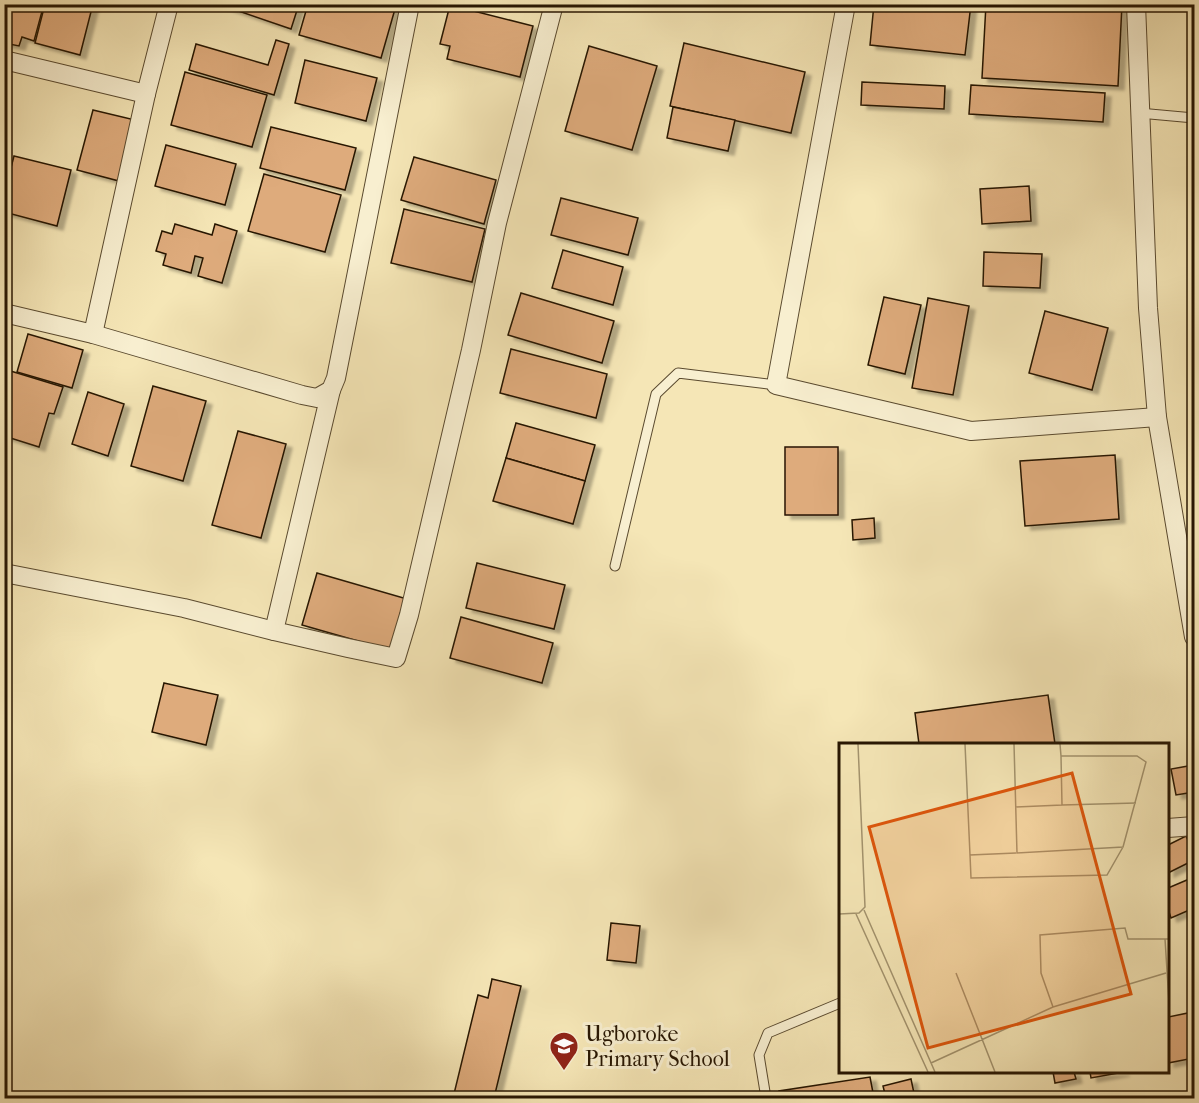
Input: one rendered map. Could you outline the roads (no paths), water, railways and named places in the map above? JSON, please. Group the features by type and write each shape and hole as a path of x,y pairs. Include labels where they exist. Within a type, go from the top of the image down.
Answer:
{"street":[{"path":"93,334 146,94 169,4"},
{"path":"274,631 331,390 336,378 410,4"},
{"path":"4,573 184,608 396,658 409,615 471,350 497,223 554,4"},
{"path":"846,4 776,385 971,431 1157,417"},
{"path":"1136,4 1148,308 1157,417 1194,637"},
{"path":"4,60 146,94"},
{"path":"4,313 93,334 303,395 317,398 331,390"},
{"path":"1169,828 1194,826"}],"lane":[{"path":"1139,113 1194,118"},
{"path":"615,566 656,394 678,373 776,385"},
{"path":"766,1098 759,1055 768,1033 839,1004"}],"place":[{"name":"Ugboroke Primary School","path":"564,1072"}]}
